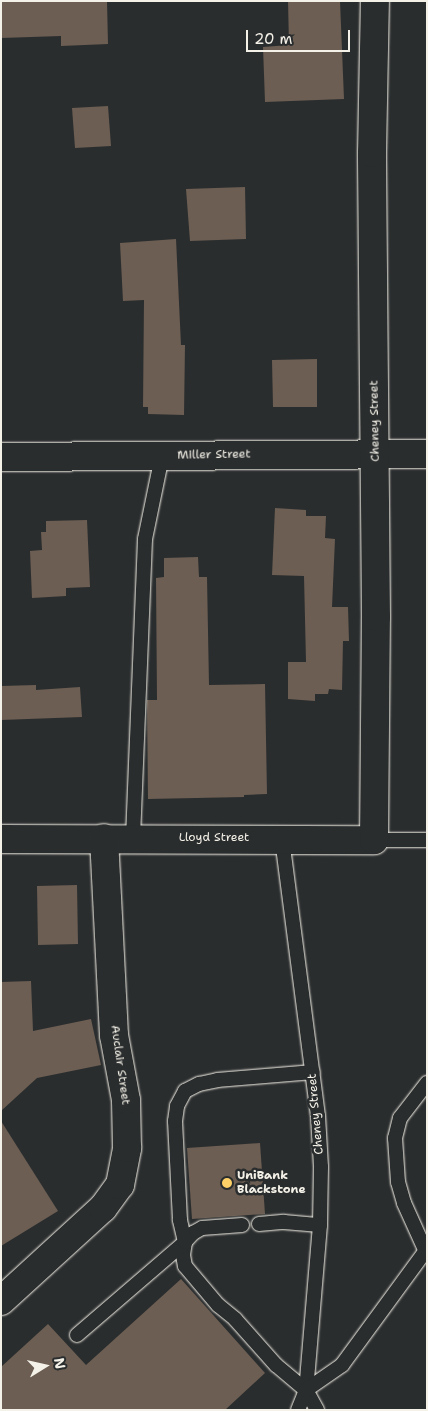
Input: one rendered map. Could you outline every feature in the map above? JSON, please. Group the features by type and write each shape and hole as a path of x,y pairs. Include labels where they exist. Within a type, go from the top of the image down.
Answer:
{"street":[{"name":"Cheney Street","path":"374,840 375,454 372,153 375,1"},
{"name":"Miller Street","path":"1,457 427,454"},
{"name":"Auclair Street","path":"1,1301 102,1208 120,1184 127,1148 126,1100 114,1035 104,838"},
{"name":"Lloyd Street","path":"1,839 374,840"}],"lane":[{"path":"133,838 145,539 162,456"},
{"name":"Cheney Street","path":"282,839 313,1072 321,1167 320,1225 306,1390 298,1410"},
{"name":"Lloyd Street","path":"374,840 427,840"},
{"path":"313,1072 218,1080 199,1084 185,1091 177,1106 175,1121 180,1220 184,1242 183,1255 185,1266 218,1305 235,1319 276,1365 306,1390 317,1410"},
{"path":"306,1390 342,1365 426,1253 400,1189 395,1138 400,1118 427,1083"},
{"path":"260,1224 284,1222 320,1225"},
{"path":"77,1335 184,1242 193,1232 202,1228 242,1225"}],"building":[{"path":"1,1 107,1 108,44 61,46 61,36 1,38"},
{"path":"288,1 340,1 344,99 265,102 263,47 289,45"},
{"path":"108,106 111,146 75,148 72,108"},
{"path":"245,187 246,239 190,241 186,189"},
{"path":"176,239 181,345 185,345 184,415 148,414 148,407 143,407 144,300 123,301 120,243"},
{"path":"317,359 317,407 273,407 272,360"},
{"path":"275,508 306,510 306,516 326,516 325,538 335,539 332,607 348,607 349,641 343,641 342,690 329,689 328,694 315,694 315,701 288,699 288,662 306,662 304,576 272,575"},
{"path":"87,520 90,587 66,588 66,596 32,598 30,551 42,550 41,532 46,532 46,521"},
{"path":"198,557 199,577 207,577 209,685 265,684 267,794 244,795 244,797 148,799 147,700 157,700 156,578 164,577 164,558"},
{"path":"36,685 36,690 80,687 82,717 1,720 1,686"},
{"path":"77,885 78,944 38,945 37,886"},
{"path":"31,981 33,1031 91,1019 101,1065 37,1078 1,1111 1,982"},
{"path":"1,1121 58,1211 1,1246"},
{"path":"260,1143 265,1214 192,1219 187,1148"},
{"path":"181,1279 265,1373 225,1410 1,1410 1,1367 48,1324 86,1365"}],"place":[{"name":"UniBank Blackstone","path":"227,1183"}]}
